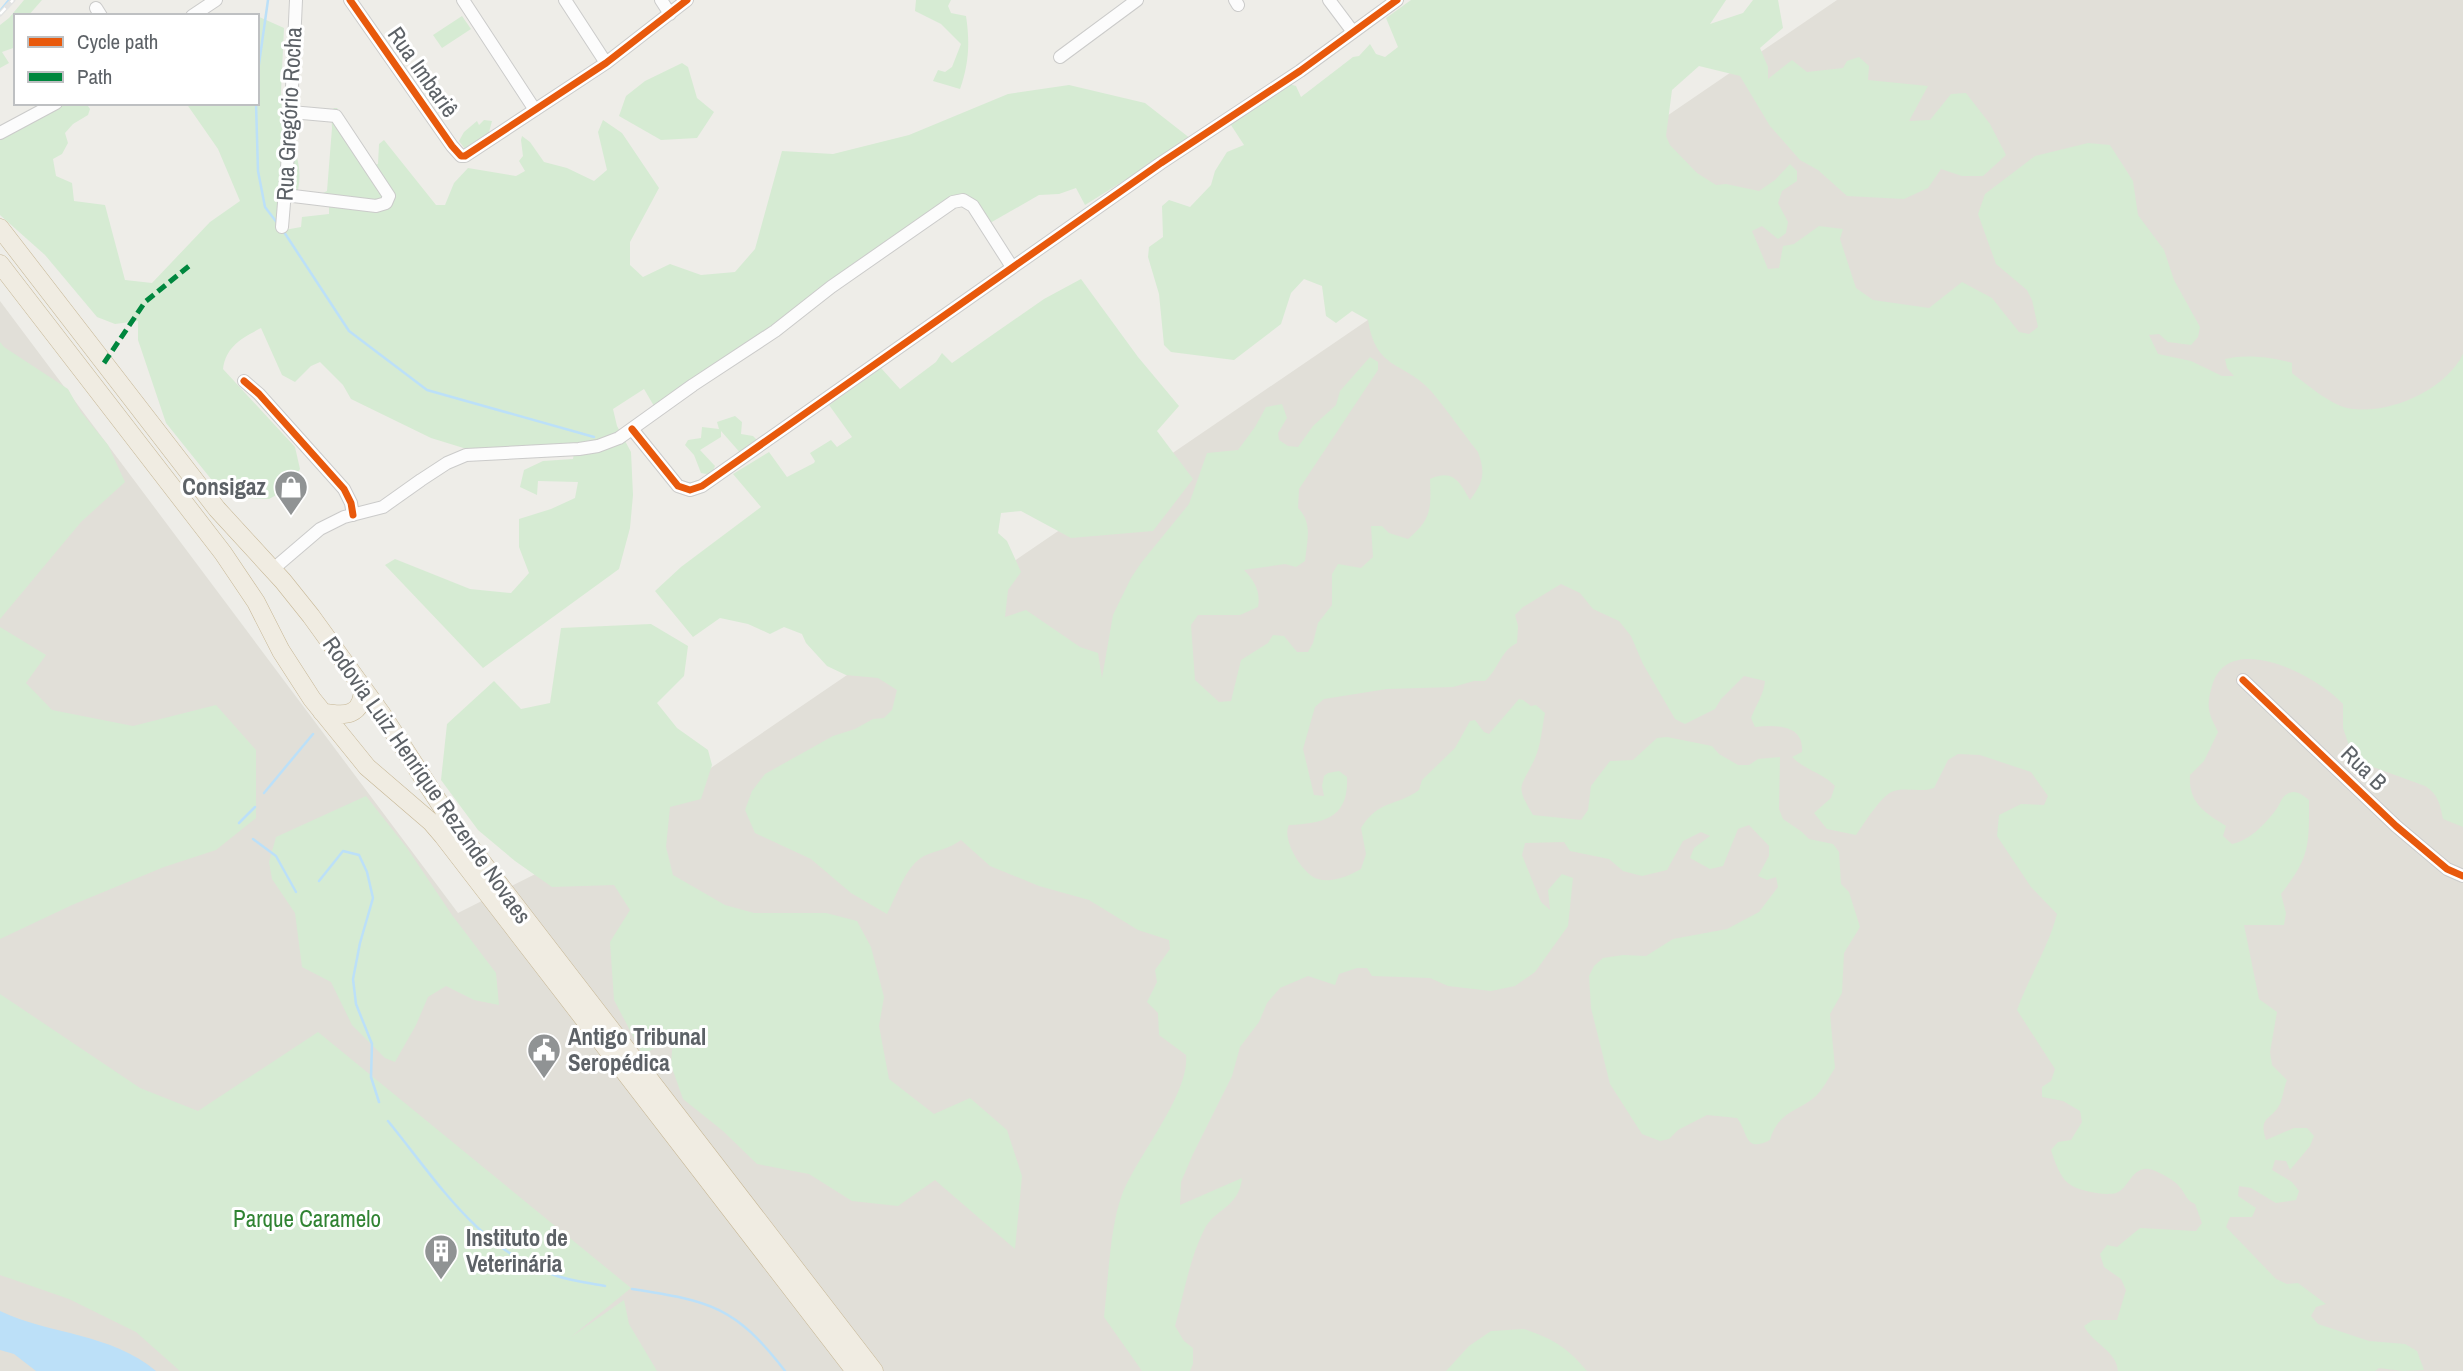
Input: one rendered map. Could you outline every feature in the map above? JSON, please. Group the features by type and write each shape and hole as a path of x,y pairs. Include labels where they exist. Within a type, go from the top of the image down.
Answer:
{"highway":[{"name":"Rodovia Luiz Henrique Rezende Novaes","path":"0,228 217,509 318,626 363,687 469,846 874,1371"},
{"name":"Rodovia Luiz Henrique Rezende Novaes","path":"0,264 211,535 243,581 285,659 322,712 367,768 431,822 443,836 855,1371"},
{"path":"322,712 339,715 353,712 361,703 363,687"}],"street":[{"path":"195,14 216,0"},
{"name":"Rua Gregório Rocha","path":"282,227 296,0"},
{"name":"Rua Imbariê","path":"350,0 461,156 470,154 536,110"},
{"path":"463,0 536,110 606,62 687,0"},
{"path":"565,0 606,62"},
{"path":"661,0 670,14"},
{"path":"1060,57 1137,0"},
{"path":"1329,0 1353,33"},
{"path":"632,429 678,486 684,489 696,488 729,468 1161,163 1300,71 1397,0"},
{"path":"0,133 52,105"},
{"path":"285,195 376,206 386,202 389,196 336,116 290,112"},
{"path":"272,570 320,529 335,520 383,507 438,469 466,455 579,449 620,438 693,385 775,331 831,287 953,202 963,200 973,206 1012,267"},
{"path":"244,381 344,488 353,515"},
{"name":"Rua B","path":"2243,680 2396,826 2447,869 2463,876"}],"shaded area":[{"path":"1837,0 2463,0 2463,1371 0,1371 0,301 458,913 611,836"}],"green space":[{"path":"24,0 42,0 30,14 14,14 14,48 2,52 9,63 0,68 0,25"},
{"path":"916,0 951,0 948,6 951,13 966,16 968,53 960,89 933,81 938,70 945,72 952,67 961,44 941,24 915,11"},
{"path":"1411,0 1726,0 1710,24 1743,13 1753,0 1778,0 1783,28 1760,48 1768,67 1768,79 1792,60 1807,72 1843,68 1847,61 1859,57 1869,66 1868,80 1928,86 1909,121 1930,120 1951,94 1966,93 1990,124 2006,155 1983,176 1962,176 1941,169 1928,188 1904,199 1847,196 1818,170 1800,160 1770,126 1740,76 1699,66 1672,90 1666,136 1670,145 1697,173 1716,185 1726,184 1759,191 1775,180 1790,164 1797,171 1797,181 1782,191 1778,203 1788,222 1786,233 1778,239 1762,226 1752,231 1768,269 1779,268 1783,246 1794,244 1819,226 1843,229 1840,239 1856,288 1873,300 1929,308 1962,282 1992,298 2019,332 2029,334 2038,327 2032,300 2027,290 1996,264 1978,214 1985,194 2035,156 2088,143 2110,145 2133,181 2138,215 2164,250 2174,280 2200,327 2198,337 2191,345 2168,342 2159,334 2149,335 2158,354 2191,361 2222,376 2234,376 2227,368 2225,359 2233,357 2250,356 2292,363 2292,373 2326,398 2340,406 2363,409 2379,408 2413,398 2443,379 2463,354 2463,827 2443,819 2438,800 2425,786 2354,760 2343,728 2343,704 2331,693 2295,671 2254,659 2236,661 2221,669 2209,699 2210,714 2218,732 2204,761 2190,775 2195,800 2205,812 2226,826 2223,836 2232,844 2244,840 2261,827 2286,794 2297,793 2309,800 2306,850 2298,870 2281,894 2286,913 2284,925 2244,925 2259,999 2277,1012 2270,1052 2272,1065 2287,1080 2280,1104 2265,1123 2266,1140 2294,1128 2307,1128 2314,1136 2310,1146 2290,1170 2286,1161 2275,1160 2272,1170 2292,1182 2299,1191 2296,1200 2276,1203 2251,1188 2239,1186 2238,1196 2256,1208 2252,1217 2230,1217 2226,1227 2276,1279 2287,1284 2298,1283 2326,1304 2316,1307 2311,1316 2318,1324 2369,1341 2405,1344 2417,1351 2424,1370 2379,1368 2375,1371 2118,1371 2109,1352 2084,1326 2093,1320 2117,1320 2126,1290 2121,1279 2104,1267 2100,1254 2107,1245 2117,1247 2140,1228 2196,1231 2202,1223 2195,1204 2181,1188 2156,1171 2143,1169 2120,1191 2111,1194 2098,1193 2068,1183 2054,1159 2051,1150 2058,1142 2071,1140 2082,1122 2080,1111 2063,1101 2042,1097 2042,1087 2051,1081 2055,1069 2017,1010 2049,939 2057,914 2031,887 1997,836 1999,815 2021,804 2044,805 2048,796 2031,772 1980,755 1958,754 1948,760 1934,788 1899,790 1889,794 1878,804 1856,835 1827,829 1814,813 1831,798 1835,786 1792,757 1802,752 1801,743 1794,731 1771,726 1755,727 1751,718 1765,681 1744,676 1715,709 1685,724 1675,719 1643,664 1631,636 1619,621 1593,609 1580,593 1561,584 1523,607 1515,615 1518,626 1517,643 1507,650 1485,681 1453,687 1387,689 1324,699 1315,707 1303,749 1314,795 1324,796 1324,776 1339,771 1347,777 1346,791 1344,802 1331,816 1313,823 1289,825 1288,839 1295,856 1306,871 1318,879 1340,878 1361,869 1366,854 1361,828 1374,812 1419,790 1422,780 1455,748 1470,721 1475,720 1484,732 1489,734 1519,699 1531,706 1536,705 1545,713 1537,753 1522,786 1523,797 1533,815 1581,820 1588,810 1591,786 1610,761 1633,760 1657,738 1667,737 1712,746 1719,754 1738,765 1749,765 1758,759 1780,757 1779,809 1783,819 1809,839 1833,844 1839,852 1841,884 1849,892 1860,927 1844,953 1842,993 1830,1014 1835,1068 1816,1096 1784,1117 1770,1140 1762,1144 1751,1143 1737,1118 1707,1115 1678,1130 1669,1139 1660,1141 1642,1134 1610,1084 1591,1008 1589,976 1594,966 1603,958 1646,956 1673,939 1727,929 1759,912 1778,887 1776,877 1767,880 1758,876 1769,856 1769,846 1749,825 1738,829 1723,866 1710,869 1690,858 1694,848 1710,836 1701,832 1683,841 1667,870 1642,876 1623,871 1609,859 1570,851 1564,842 1525,843 1522,855 1541,902 1550,910 1548,890 1562,874 1573,878 1568,926 1535,972 1515,986 1491,991 1448,986 1430,978 1372,976 1367,968 1357,968 1339,974 1335,985 1308,976 1280,988 1267,1003 1259,1022 1240,1047 1232,1076 1181,1182 1180,1205 1242,1178 1232,1202 1214,1217 1204,1230 1187,1277 1175,1326 1184,1341 1193,1348 1193,1364 1190,1371 1142,1371 1104,1317 1112,1238 1122,1195 1171,1106 1185,1071 1186,1055 1159,1035 1158,1013 1147,1002 1157,982 1155,970 1170,949 1169,940 1138,930 1089,900 1039,886 990,866 961,840 924,856 912,866 887,914 851,893 811,859 755,833 745,810 752,791 765,774 833,736 855,729 873,719 884,718 892,710 897,690 878,678 846,675 827,666 806,643 802,634 784,627 770,634 748,624 720,618 693,637 655,591 681,567 761,507 733,474 769,452 787,477 814,463 810,453 831,440 837,447 852,437 829,405 881,368 900,389 936,362 942,353 952,363 1044,299 1081,279 1138,357 1179,406 1157,431 1193,479 1153,531 1071,538 1021,511 1001,513 998,533 1007,541 1021,572 1008,590 1005,617 1026,610 1080,647 1098,653 1102,678 1113,615 1141,563 1189,504 1207,453 1238,450 1266,407 1282,404 1287,418 1278,433 1279,440 1288,446 1298,447 1313,426 1336,405 1340,391 1370,357 1378,362 1378,370 1299,489 1298,508 1307,526 1305,561 1296,567 1285,564 1244,570 1256,587 1258,607 1240,615 1198,615 1191,625 1195,680 1219,702 1231,701 1241,660 1268,643 1273,635 1284,636 1297,652 1308,652 1318,623 1332,605 1332,574 1338,564 1361,568 1373,557 1371,526 1382,526 1389,533 1408,539 1416,532 1428,512 1430,479 1451,476 1470,500 1482,477 1478,452 1431,391 1421,381 1384,357 1377,348 1368,320 1352,311 1336,323 1326,316 1322,286 1304,279 1291,293 1281,324 1234,360 1171,352 1164,345 1159,294 1148,257 1149,247 1163,237 1162,206 1169,200 1190,207 1211,185 1215,171 1227,152 1244,145 1229,122 1289,84 1296,86 1301,97 1353,57 1359,56 1370,44 1376,54 1385,57 1398,47 1386,18"},
{"path":"462,16 471,29 442,48 433,35"},
{"path":"259,17 284,28 282,129 295,136 299,168 298,190 279,200 279,231 301,227 302,217 329,214 329,200 323,193 327,191 331,111 334,108 337,108 371,166 378,164 379,144 384,140 436,205 445,205 454,183 468,168 516,176 525,171 519,161 523,156 522,136 530,142 544,162 567,168 594,181 607,170 598,132 603,120 622,133 659,188 630,242 630,265 643,277 670,264 701,275 735,272 755,249 782,151 833,154 909,135 1008,94 1069,85 1145,103 1191,139 1085,205 1076,188 1059,194 1039,195 990,223 960,195 757,339 654,406 644,389 613,409 617,426 631,452 633,495 630,528 619,569 483,668 385,565 395,559 470,589 511,593 529,573 519,547 519,519 575,498 578,482 538,481 537,495 520,487 524,470 543,461 573,459 575,447 470,450 431,438 351,399 343,385 320,362 311,366 295,382 282,375 261,328 241,339 231,349 223,369 295,447 300,469 289,488 269,499 241,498 211,479 166,423 138,340 138,321 115,324 97,317 45,255 0,215 0,135 41,105 87,105 90,109 88,115 73,124 65,133 68,143 62,154 53,159 56,176 72,183 74,201 105,205 125,280 152,283 210,222 240,201 218,149 187,105 259,105"},
{"path":"682,63 688,67 697,98 714,112 697,138 661,140 619,116 626,96 645,81"},
{"path":"484,120 492,121 488,136 465,149 459,141 464,132 477,121 479,125"},
{"path":"0,342 68,389 81,412 108,445 125,482 81,522 0,619"},
{"path":"735,416 742,422 741,434 753,436 760,443 743,456 721,431 721,437 700,450 715,466 711,475 701,473 694,455 685,445 688,440 701,438 702,427 719,429 717,422"},
{"path":"651,624 688,646 684,676 657,703 677,728 708,750 712,765 701,799 670,807 666,847 673,875 725,905 754,913 826,913 857,921 871,947 884,997 879,1026 889,1079 934,1114 970,1098 1007,1130 1022,1176 1015,1249 935,1180 898,1206 852,1201 809,1174 757,1164 723,1131 683,1099 671,1065 673,1037 643,1055 614,1000 610,942 630,910 614,885 552,887 478,830 441,780 447,724 494,681 521,709 550,703 561,628"},
{"path":"0,627 46,655 26,683 52,710 133,726 216,705 256,750 256,818 216,850 164,867 72,905 0,939"},
{"path":"366,796 407,848 452,915 496,973 499,1005 474,1000 446,986 428,997 395,1062 385,1058 352,1025 331,982 302,967 295,913 272,879 269,862 276,837"},
{"name":"Parque Caramelo","path":"0,994 140,1088 198,1111 318,1032 631,1288 571,1337 624,1300 629,1324 657,1371 180,1371 136,1332 69,1299 0,1275"},
{"path":"1524,1329 1559,1345 1587,1371 1446,1371 1469,1346 1491,1331"}],"water":[{"path":"0,1311 120,1349 156,1371 36,1371 14,1354 0,1350"}],"waterway":[{"path":"0,11 9,0"},
{"path":"259,64 268,0"},
{"path":"256,105 258,171 265,207 278,224"},
{"path":"284,232 349,331 427,390 594,437"},
{"path":"264,793 313,734"},
{"path":"239,823 255,807"},
{"path":"253,839 276,856 296,892"},
{"path":"319,881 343,851 359,855 367,872 373,898 353,979 356,1004 372,1044 371,1077 379,1102"},
{"path":"388,1121 442,1190 482,1232 505,1250 529,1265 557,1276 605,1286"},
{"path":"632,1289 682,1298 719,1310 751,1332 785,1371"}],"railway":[{"path":"0,14 13,0"}],"marked path":[{"path":"104,363 145,302 189,266"}],"cycle path":[{"path":"350,0 461,156 465,156 606,63 687,0"},
{"path":"632,429 678,486 690,490 702,486 1161,163 1300,71 1397,0"},
{"path":"244,381 259,394 344,489 353,515"},
{"path":"2243,680 2396,826 2447,869 2463,876"}],"place":[{"name":"Consigaz","path":"291,517"},
{"name":"Antigo Tribunal Seropédica","path":"544,1080"},
{"name":"Instituto de Veterinária","path":"441,1281"}]}
